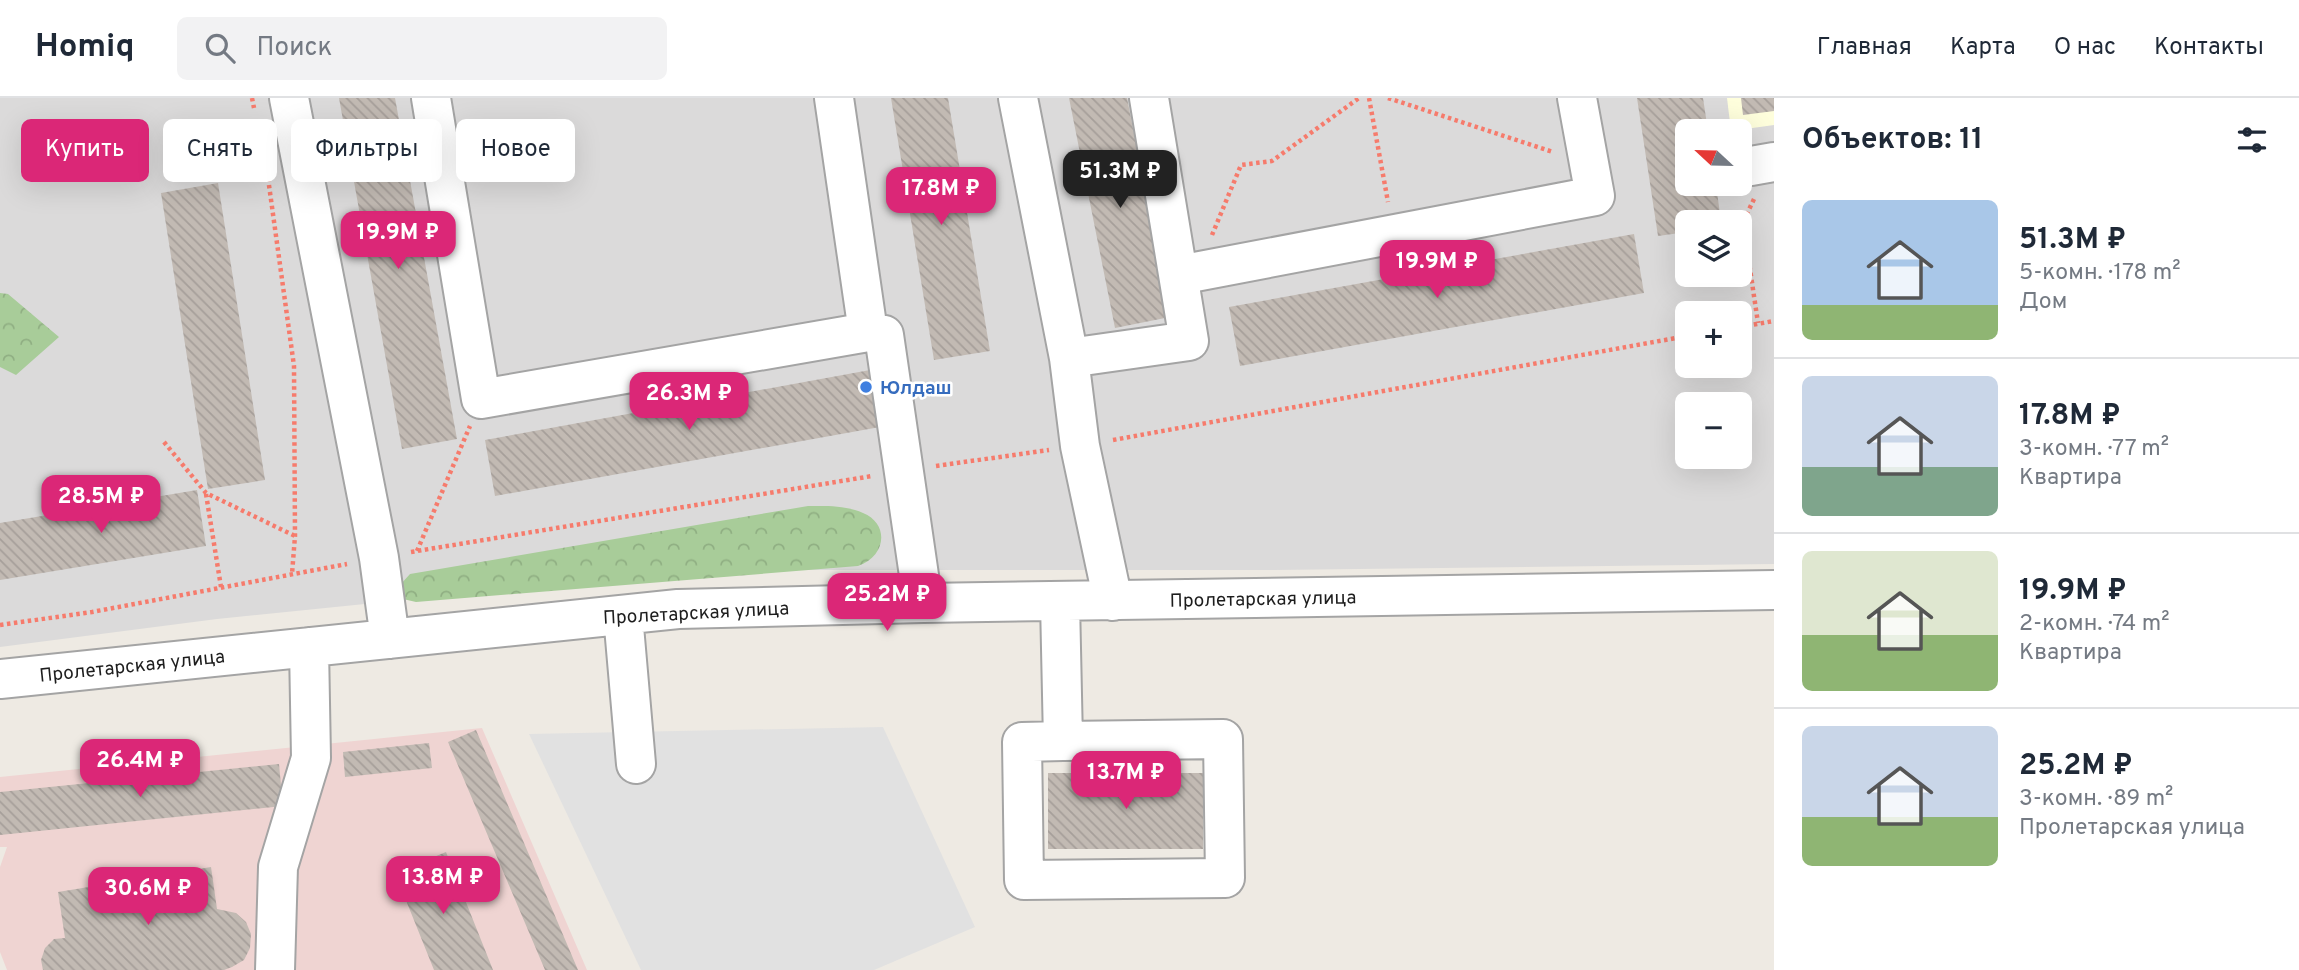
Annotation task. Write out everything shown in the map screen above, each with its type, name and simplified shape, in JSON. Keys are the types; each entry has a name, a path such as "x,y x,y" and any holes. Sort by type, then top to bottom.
{"street":[{"path":"430,98 481,400 868,332 884,335 923,603"},
{"path":"834,98 868,332"},
{"path":"1018,98 1069,358 1080,446 1113,601"},
{"path":"1069,358 1189,341 1188,273 1149,98"},
{"path":"1188,273 1595,197 1577,98"},
{"path":"272,105 379,558 390,639"},
{"name":"Пролетарская улица","path":"0,679 678,609 1774,590"},
{"path":"1060,602 1063,741"},
{"path":"623,615 636,764"},
{"path":"275,970 278,867 311,758 309,647"},
{"path":"1223,739 1225,878 1024,880 1022,742 1063,741 1223,739"}],"path":[{"path":"252,98 272,105"},
{"path":"1188,273 1241,165 1272,161 1359,98"},
{"path":"1369,98 1394,234"},
{"path":"1388,98 1589,164"},
{"path":"1758,323 1743,222 1754,199 1762,164"},
{"path":"269,182 294,366 295,536 292,574"},
{"path":"1752,324 1774,321"},
{"path":"0,625 92,612 417,551 904,471 1080,446 1675,338"},
{"path":"417,551 481,400"},
{"path":"164,442 206,493 295,536"},
{"path":"206,493 221,587"}],"shaded area":[{"path":"0,98 1774,98 1774,564 1275,570 698,570 217,619 0,647"},
{"path":"1727,98 1774,98 1774,125 1752,128 1752,119 1730,119"},
{"path":"883,727 975,927 874,970 641,970 529,734"},
{"path":"482,728 587,970 7,970 0,952 0,867 7,847 0,847 0,777"}],"green space":[{"path":"0,293 8,294 59,337 16,375 0,367"},
{"path":"808,506 836,506 872,518 881,532 879,548 867,562 858,566 416,602 403,599 400,585 410,574"}],"building":[{"path":"339,98 395,98 399,119 343,119"},
{"path":"891,98 948,98 990,351 934,360"},
{"path":"1069,98 1127,98 1170,317 1115,328"},
{"path":"1637,98 1703,98 1706,119 1675,119 1675,196 1718,196 1719,210 1675,210 1675,234 1658,236"},
{"path":"1741,98 1774,98 1774,111 1743,115"},
{"path":"354,182 410,182 457,439 402,449"},
{"path":"218,183 265,480 208,489 161,193"},
{"path":"1634,234 1644,293 1240,366 1229,307"},
{"path":"881,368 891,425 495,496 485,440"},
{"path":"197,490 206,546 0,580 0,523"},
{"path":"476,730 578,970 545,970 448,742"},
{"path":"429,743 432,768 345,777 343,752"},
{"path":"279,764 283,806 0,835 0,792"},
{"path":"1048,773 1203,773 1203,849 1048,849"},
{"path":"446,852 493,970 434,970 395,873"},
{"path":"211,867 217,909 236,913 246,922 251,934 250,948 244,960 224,970 43,970 41,960 45,948 54,939 65,938 58,892"}],"place":[{"name":"Юлдаш","path":"866,387"}]}
